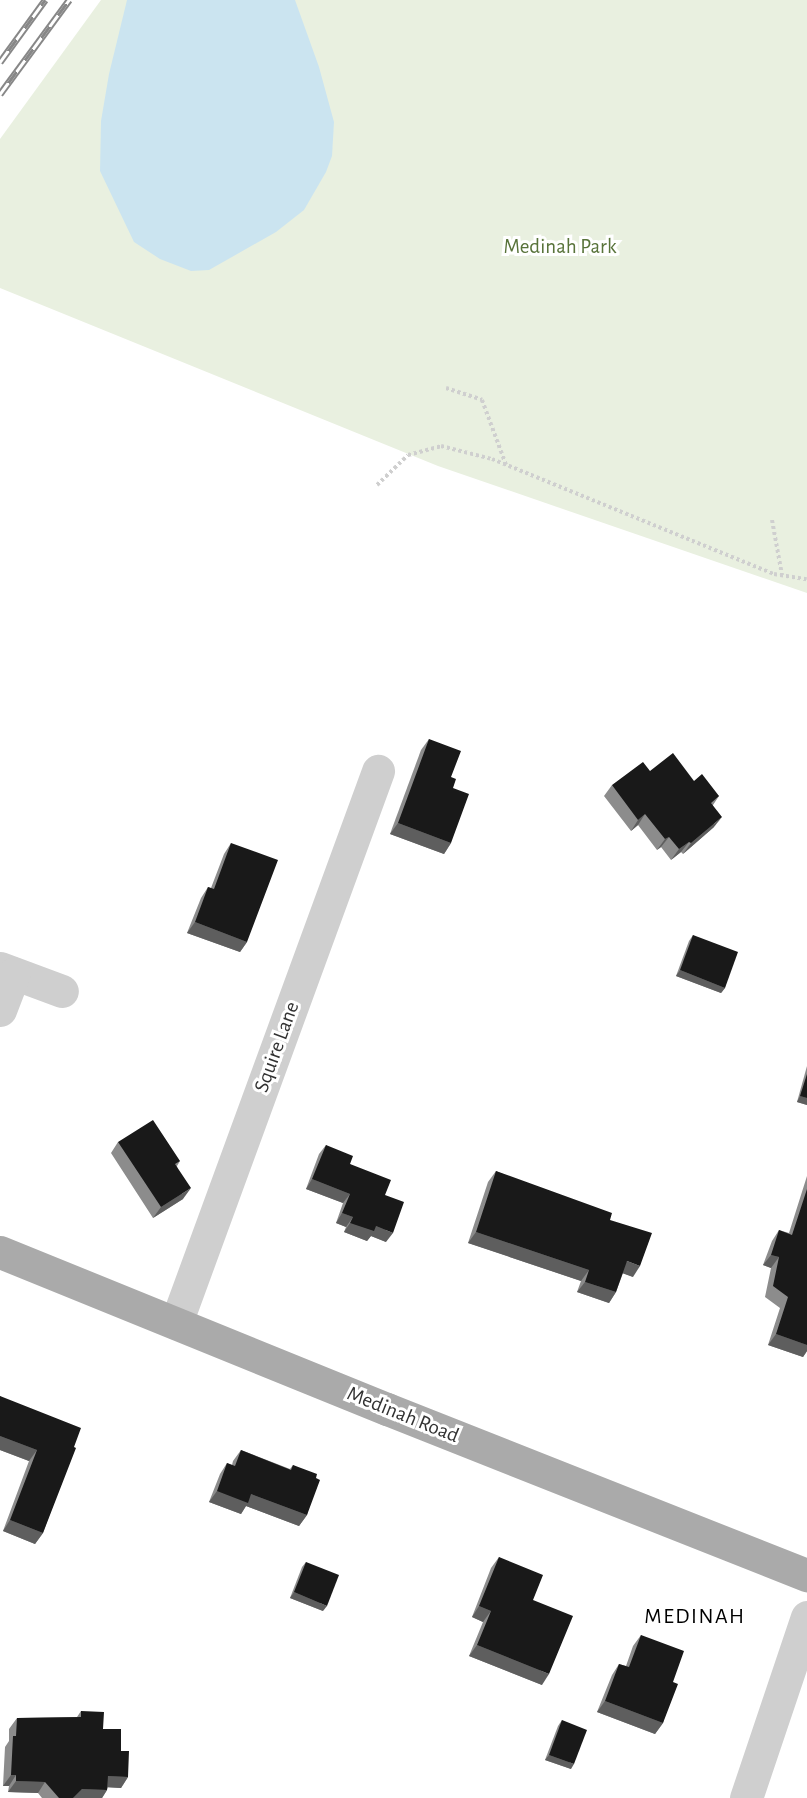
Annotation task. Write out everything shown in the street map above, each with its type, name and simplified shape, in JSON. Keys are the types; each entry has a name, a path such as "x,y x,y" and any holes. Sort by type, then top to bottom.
{"main road":[{"name":"Medinah Road","path":"0,1252 807,1575"}],"street":[{"name":"Squire Lane","path":"176,1323 378,771"},
{"path":"0,1010 7,971 62,991"},
{"path":"746,1798 807,1617"}],"path":[{"path":"446,388 482,400 506,465"},
{"path":"377,485 408,455 441,446 506,465 782,575 807,579"},
{"path":"772,520 782,575"}],"green space":[{"name":"Medinah Park","path":"101,0 807,0 807,593 438,466 0,288 0,139"}],"water":[{"path":"127,0 295,0 319,67 334,122 332,156 326,172 304,210 276,232 209,270 191,271 160,259 134,242 100,171 101,121 109,74"}],"building":[{"path":"429,739 461,751 451,777 456,779 453,788 469,794 451,843 398,823"},
{"path":"673,753 694,781 702,774 719,796 711,803 722,817 691,843 679,849 669,837 665,839 645,814 638,820 612,785 643,762 650,771"},
{"path":"231,843 278,860 247,942 195,922 208,887 214,889"},
{"path":"693,935 738,952 725,988 680,970"},
{"path":"807,1074 807,1098 800,1096"},
{"path":"153,1120 180,1161 175,1164 191,1188 161,1207 118,1142"},
{"path":"326,1145 353,1156 350,1164 391,1180 385,1195 404,1202 393,1233 376,1226 374,1231 350,1223 353,1217 342,1213 350,1194 312,1179"},
{"path":"496,1171 612,1213 610,1220 652,1233 640,1266 627,1261 616,1292 585,1282 589,1270 476,1232"},
{"path":"807,1189 807,1345 776,1334 788,1297 773,1286 779,1257 771,1255 779,1230 792,1235"},
{"path":"0,1396 81,1428 74,1447 76,1448 43,1533 10,1520 37,1450 0,1436"},
{"path":"241,1450 291,1470 293,1465 317,1474 316,1478 320,1480 307,1515 251,1494 248,1503 217,1491 227,1463 235,1466"},
{"path":"499,1557 543,1575 533,1600 573,1616 549,1674 477,1645 491,1611 479,1606"},
{"path":"306,1562 339,1575 327,1606 294,1592"},
{"path":"641,1635 684,1651 673,1682 678,1684 663,1723 605,1701 619,1664 629,1667"},
{"path":"81,1711 104,1712 103,1729 121,1729 121,1751 129,1751 128,1777 108,1776 107,1790 82,1789 73,1798 59,1798 45,1782 16,1781 16,1775 11,1775 13,1736 16,1736 17,1718 81,1717"},
{"path":"562,1720 587,1730 574,1764 549,1755"}],"railway":[{"path":"0,62 45,0"},
{"path":"0,94 69,0"}],"district":[{"name":"MEDINAH","path":"695,1617"}]}
